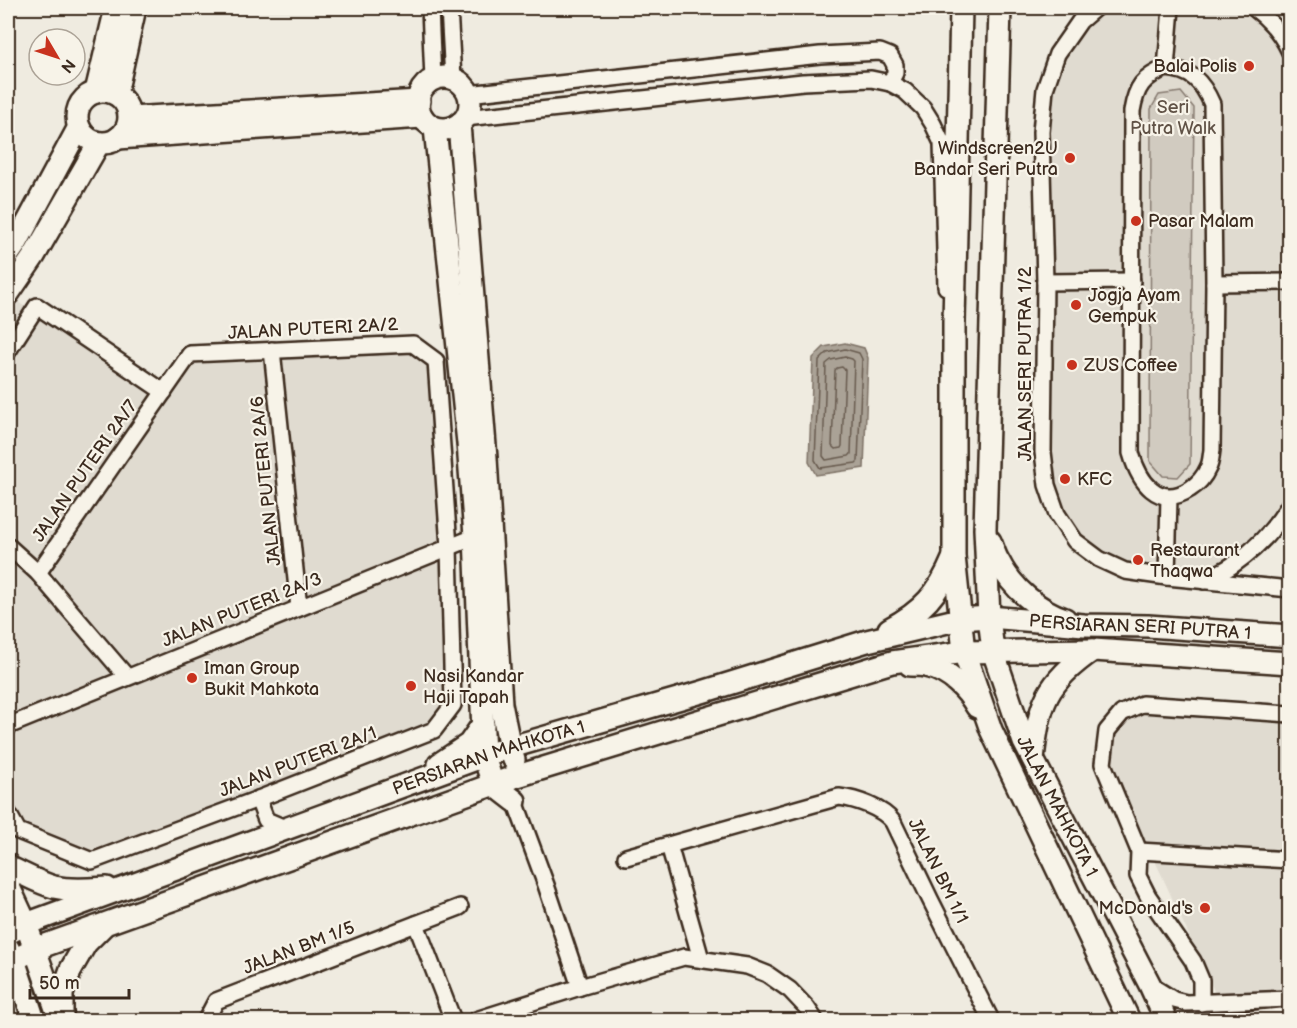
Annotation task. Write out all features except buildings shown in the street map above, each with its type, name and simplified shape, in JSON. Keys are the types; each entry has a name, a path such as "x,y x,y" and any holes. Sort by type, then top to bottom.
{"street":[{"path":"106,93 116,8"},
{"path":"106,93 135,8"},
{"path":"430,8 443,80"},
{"path":"443,80 449,8"},
{"name":"JALAN MAHKOTA 1","path":"961,8 954,322 954,556 964,652 991,730 1129,1020"},
{"name":"JALAN MAHKOTA 1","path":"1000,8 985,529 993,651 1024,742 1166,1020"},
{"name":"JALAN SERI PUTRA 1/2","path":"1095,8 1080,21 1057,54 1045,89 1041,132 1045,282 1043,452 1047,485 1057,514 1075,541 1099,559 1125,571 1290,590"},
{"path":"1166,68 1171,8"},
{"path":"1254,8 1267,18 1287,44 1290,52"},
{"path":"468,94 820,55 880,52 890,56 896,65 890,83"},
{"path":"1166,68 1176,69 1189,73 1205,88 1212,104 1214,283 1212,450 1209,468 1199,483 1184,493 1169,497 1155,492 1143,482 1135,469 1131,453 1132,282 1132,111 1135,96 1143,82 1153,73 1166,68"},
{"path":"462,121 803,82 871,79 890,83 905,91 923,108 942,143 945,283 954,322"},
{"path":"130,118 425,115 443,129 452,128 462,121 469,111 468,94 464,87 443,80 426,85 421,92 425,115 468,443 483,534 502,710 519,776 515,801 580,987"},
{"path":"8,294 109,140 124,133 128,126 130,118 122,98 106,93 88,96 81,102 77,119 84,135 91,140 109,140 425,115"},
{"path":"462,121 485,446 484,757 494,784 515,801"},
{"path":"8,255 79,127"},
{"path":"1045,282 1132,282"},
{"path":"1214,283 1290,282"},
{"path":"8,351 37,306 164,392"},
{"name":"JALAN PUTERI 2A/2","path":"164,392 190,354 413,344 436,361 449,548"},
{"name":"JALAN PUTERI 2A/6","path":"272,350 300,608"},
{"name":"JALAN PUTERI 2A/7","path":"38,573 164,392"},
{"path":"1167,577 1169,497"},
{"path":"1204,581 1234,564 1262,541 1290,504"},
{"path":"985,529 999,562 1011,581 1030,600 1053,615 1084,625"},
{"name":"JALAN PUTERI 2A/3","path":"8,726 483,534"},
{"path":"8,546 38,573 127,677"},
{"name":"JALAN PUTERI 2A/1","path":"8,813 18,831 92,861 434,730 453,705 449,548"},
{"path":"867,640 893,628 930,599 944,579 954,556"},
{"name":"PERSIARAN SERI PUTRA 1","path":"960,619 989,617 1084,625 1284,632"},
{"name":"PERSIARAN MAHKOTA 1","path":"17,928 510,748 702,692 867,640 960,619"},
{"path":"1033,759 1035,733 1040,712 1050,690 1063,674 1093,650"},
{"name":"PERSIARAN SERI PUTRA 1","path":"964,652 1093,650 1285,658"},
{"name":"PERSIARAN MAHKOTA 1","path":"34,1020 11,953 35,949 519,776 892,662 964,652"},
{"path":"892,662 930,667 945,674 961,686 973,700 991,730"},
{"path":"1201,1003 1201,980 1193,961 1148,896 1138,876 1139,851 1103,764 1107,731 1122,713 1142,704 1290,714"},
{"path":"502,710 522,727 535,730 566,731"},
{"path":"411,783 469,744 483,724"},
{"name":"JALAN BM 1/1","path":"626,857 839,797 849,798 881,811 893,822 991,1020"},
{"path":"258,799 266,820 287,829"},
{"path":"240,846 266,820"},
{"path":"669,844 701,959"},
{"path":"1139,851 1290,860"},
{"path":"8,865 10,868 54,887 84,890 128,887"},
{"path":"8,885 17,928 35,949 61,1020"},
{"name":"JALAN BM 1/5","path":"206,1020 216,1001 460,907"},
{"path":"61,1020 62,994 71,969 86,943 106,923"},
{"path":"416,924 453,1020"},
{"path":"476,1020 684,957 747,966 767,974 790,990 815,1020"},
{"path":"1150,985 1174,1000 1186,1003 1290,999"},
{"path":"1240,1020 1290,1015"}],"shaded area":[{"path":"1102,8 1243,8 1263,22 1281,47 1289,70 1289,492 1280,509 1257,537 1229,561 1202,574 1127,567 1104,555 1082,538 1062,512 1051,482 1047,132 1050,89 1062,56 1084,23"},
{"path":"8,295 163,402 193,360 411,351 429,365 443,543 448,704 430,726 92,856 22,827 8,803"},
{"path":"1143,712 1289,721 1289,1020 1227,1020 1110,765 1113,736 1124,721"}],"green space":[{"name":"Seri Putra Walk","path":"1181,92 1194,108 1190,464 1178,477 1163,476 1150,461 1151,109 1159,95"}],"water":[{"path":"845,343 864,348 868,358 864,468 816,475 809,462 813,358 824,347"}],"place":[{"name":"Balai Polis","path":"1249,66"},
{"name":"Windscreen2U Bandar Seri Putra","path":"1070,158"},
{"name":"Pasar Malam","path":"1136,221"},
{"name":"Jogja Ayam Gempuk","path":"1076,305"},
{"name":"ZUS Coffee","path":"1072,365"},
{"name":"KFC","path":"1065,479"},
{"name":"Restaurant Thaqwa","path":"1138,560"},
{"name":"Iman Group Bukit Mahkota","path":"192,678"},
{"name":"Nasi Kandar Haji Tapah","path":"411,686"},
{"name":"McDonald's","path":"1205,908"}]}
